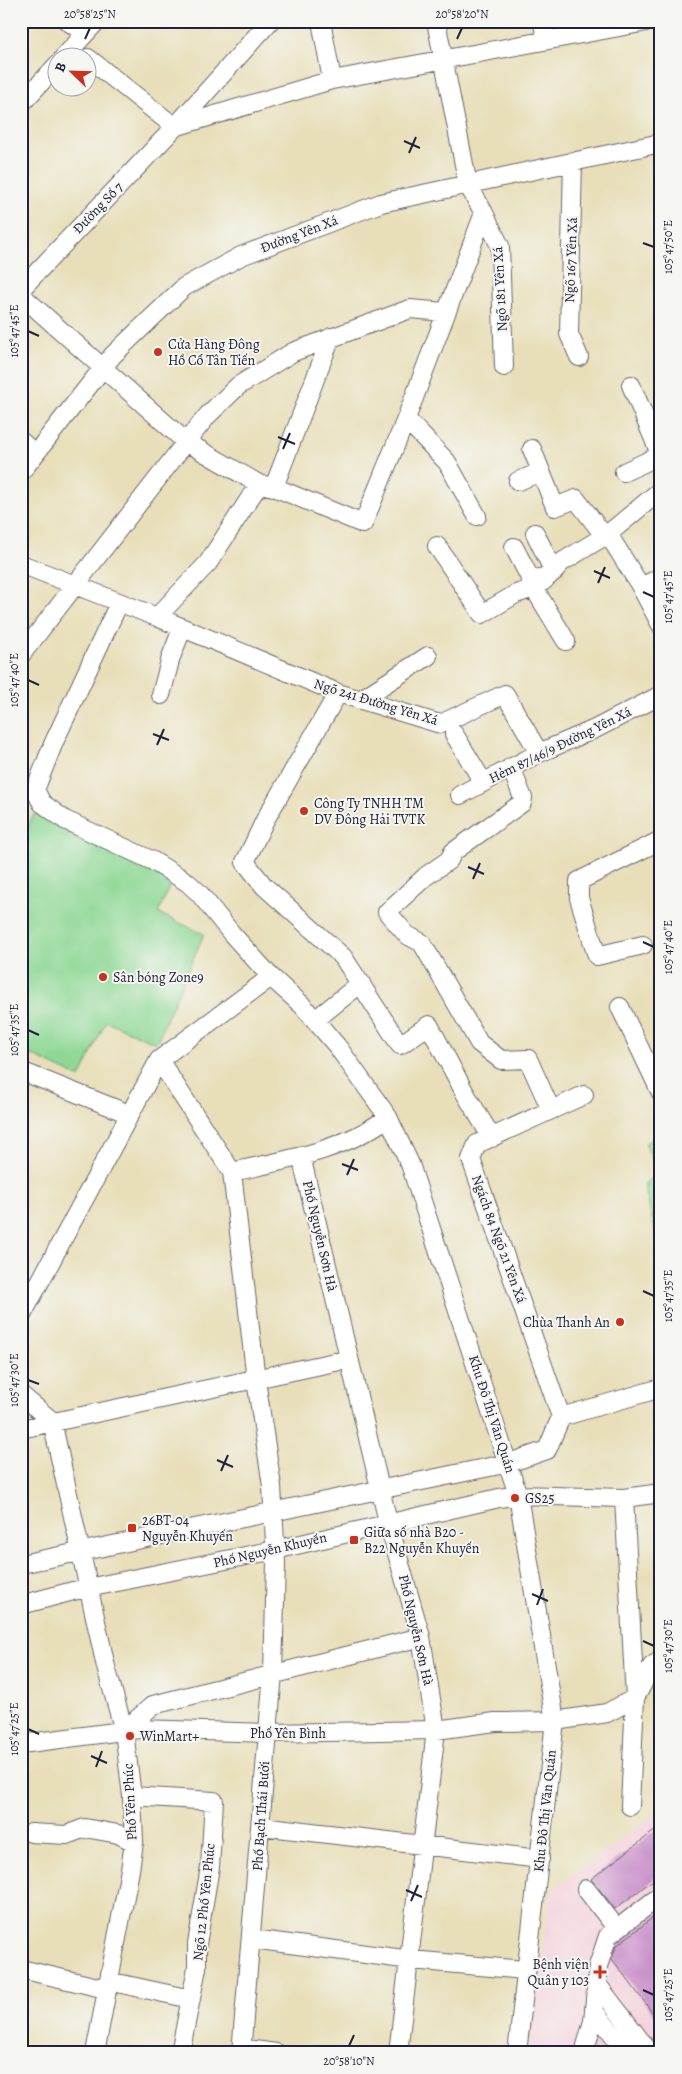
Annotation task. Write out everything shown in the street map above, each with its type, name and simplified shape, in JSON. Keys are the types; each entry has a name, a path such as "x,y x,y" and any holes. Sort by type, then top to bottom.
{"street":[{"path":"67,21 91,27 80,48"},
{"name":"Đường Số 7","path":"21,289 176,127 270,21"},
{"path":"321,21 332,80"},
{"name":"Ngõ 181 Yên Xá","path":"436,21 468,185 500,246 504,367"},
{"path":"542,21 547,40"},
{"path":"98,70 176,127 332,80 652,21"},
{"path":"21,104 48,75"},
{"name":"Đường Yên Xá","path":"21,472 28,447 113,355 184,287 241,256 381,203 661,143"},
{"name":"Ngõ 167 Yên Xá","path":"573,161 569,334 579,357"},
{"path":"21,295 186,442 267,485 363,524 406,419 484,213"},
{"path":"21,655 186,442 208,415 238,386 293,352 410,308 445,312"},
{"path":"156,617 208,563 267,485 331,337"},
{"path":"624,472 661,456 631,385"},
{"path":"406,419 447,462 478,516"},
{"path":"532,449 555,507 576,498 603,534 608,534 641,587 661,625"},
{"path":"518,481 541,472"},
{"path":"437,546 482,614 516,594 534,588 552,574 562,562 608,534 661,490"},
{"path":"535,533 552,574"},
{"path":"514,547 531,580 552,574"},
{"name":"Ngõ 241 Đường Yên Xá","path":"21,564 156,617 338,693 441,731 504,694 539,753"},
{"path":"641,587 661,577"},
{"path":"534,588 566,641"},
{"name":"Khu Đô Thị Văn Quán","path":"119,602 58,733 35,790 42,803 65,820 153,861 187,882 199,893 271,977 315,1020 337,1046 388,1117 410,1164 518,1495 555,1721 540,1858 524,1970 516,2053"},
{"path":"161,695 171,656 182,629"},
{"path":"360,700 428,656"},
{"path":"338,693 265,820 245,862 264,886 344,957 400,1045 429,1025 465,1093 492,1138"},
{"name":"Hẻm 87/46/9 Đường Yên Xá","path":"460,795 539,753 595,730 661,695"},
{"path":"441,731 483,782"},
{"path":"511,767 523,798 522,803 453,852 449,860 426,876 387,912 407,935 422,943 479,1043 501,1060 528,1059 550,1110"},
{"path":"643,945 597,956 579,898 579,881 661,840"},
{"path":"21,1318 159,1060 271,977"},
{"path":"315,1020 361,983"},
{"path":"620,1007 661,1093"},
{"path":"159,1060 232,1172 302,1156 355,1138 372,1129 388,1117"},
{"path":"21,1071 129,1114"},
{"name":"Ngách 84 Ngõ 21 Yên Xá","path":"561,1417 471,1159 477,1144 584,1094"},
{"name":"Phố Nguyễn Sơn Hà","path":"302,1156 388,1522 420,1637 436,1730 411,1960 398,2053"},
{"name":"Phố Bạch Thái Bưởi","path":"232,1172 256,1380 272,1486 275,1550 273,1673 252,1939 241,2050"},
{"path":"21,1429 52,1421 256,1380 349,1358"},
{"path":"21,1564 380,1488 509,1463 546,1450 561,1417 661,1388"},
{"path":"21,1394 52,1421"},
{"name":"Phố Yên Phúc","path":"52,1421 106,1666 124,1731 132,1796 134,1842 95,2053"},
{"name":"Phố Nguyễn Khuyến","path":"21,1604 89,1588 275,1550 388,1522 518,1495 624,1498 661,1493"},
{"path":"624,1498 635,1698 630,1806"},
{"path":"124,1731 153,1705 420,1637"},
{"path":"635,1698 652,1666 661,1660"},
{"name":"Phố Yên Bình","path":"21,1744 138,1728 267,1734 436,1730 495,1722 555,1721 607,1713 635,1698"},
{"name":"Ngõ 12 Phố Yên Phúc","path":"132,1796 214,1801 210,1867 197,1944 197,1968 180,2053"},
{"path":"261,1826 540,1858"},
{"path":"31,1833 66,1835 85,1828 118,1834 134,1842"},
{"path":"586,1889 617,1929"},
{"path":"584,2053 594,2011 598,1966 608,1936 661,1895"},
{"path":"252,1939 411,1960 524,1970"},
{"path":"21,1969 190,1999"},
{"path":"597,1984 650,2053"},
{"path":"594,2011 628,2053"},
{"path":"241,2050 276,2053"}],"shaded area":[{"name":"Bệnh viện Quân y 103","path":"661,1810 661,2053 528,2053 551,1891"}],"green space":[{"name":"Sân bóng Zone9","path":"34,814 174,876 158,913 204,934 156,1043 106,1021 80,1078 21,1050 21,841"},
{"path":"661,1135 661,1258 644,1184 658,1172 645,1143"}],"building":[{"path":"661,1826 661,1874 615,1909 591,1879"},
{"path":"661,1911 661,2024 612,1959 616,1946"}],"place":[{"name":"Cửa Hàng Đông Hồ Cổ Tân Tiến","path":"158,352"},
{"name":"Công Ty TNHH TM DV Đông Hải TVTK","path":"304,811"},
{"name":"Sân bóng Zone9","path":"103,977"},
{"name":"Chùa Thanh An","path":"620,1322"},
{"name":"GS25","path":"515,1498"},
{"name":"26BT-04 Nguyễn Khuyến","path":"132,1528"},
{"name":"Giữa số nhà B20 - B22 Nguyễn Khuyến","path":"354,1540"},
{"name":"WinMart+","path":"130,1736"},
{"name":"Bệnh viện Quân y 103","path":"600,1972"}]}
